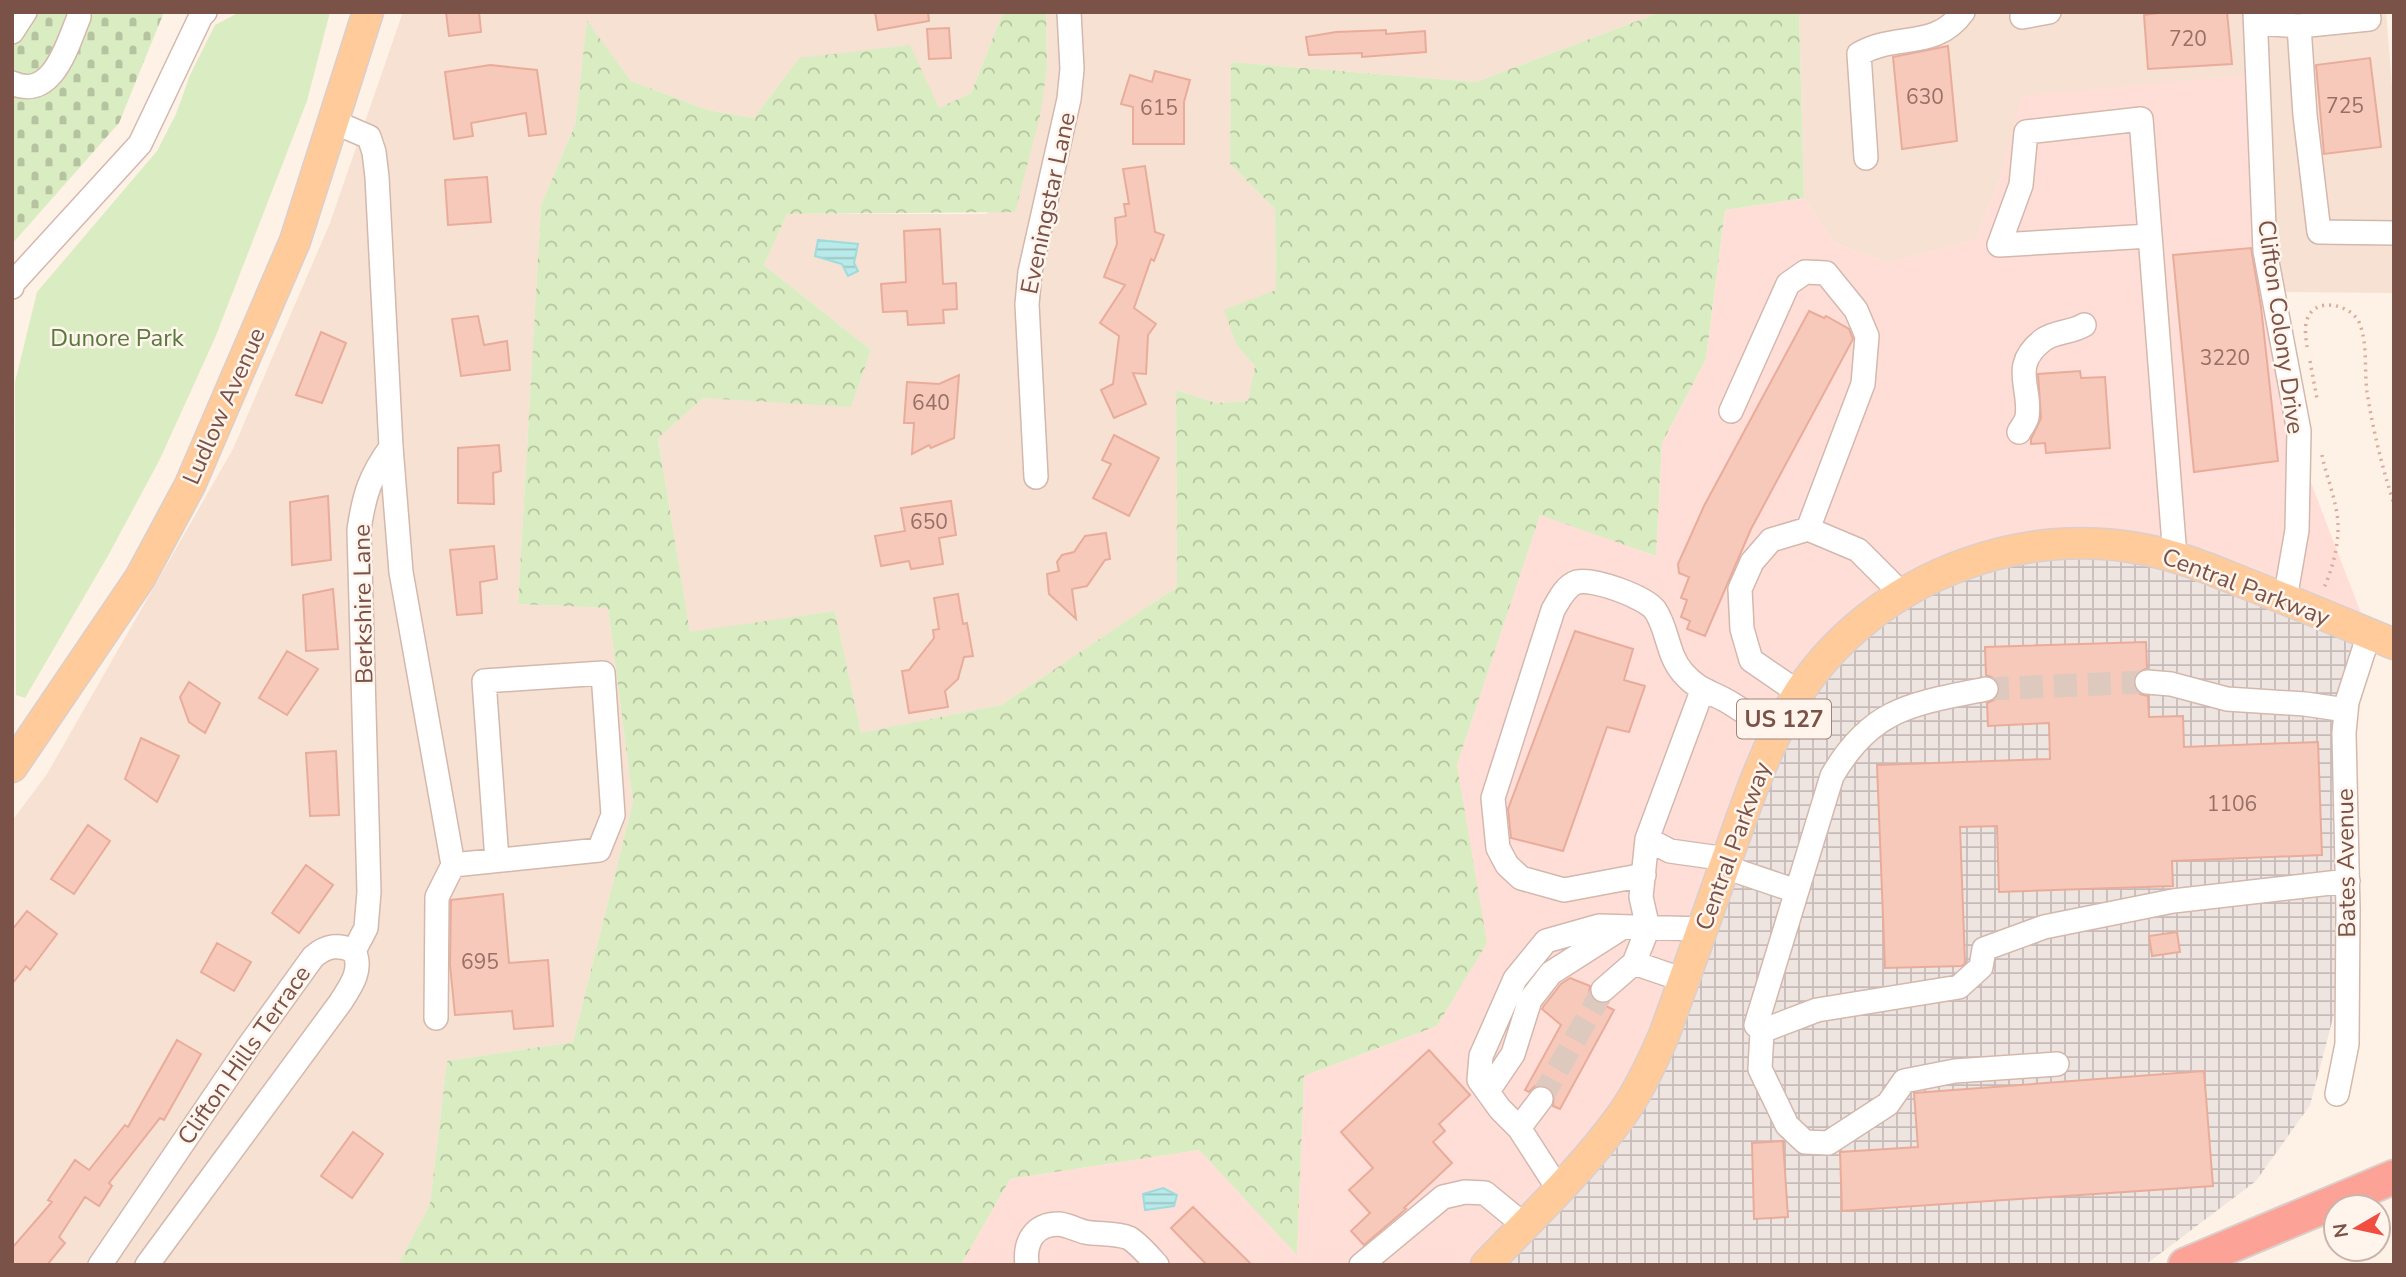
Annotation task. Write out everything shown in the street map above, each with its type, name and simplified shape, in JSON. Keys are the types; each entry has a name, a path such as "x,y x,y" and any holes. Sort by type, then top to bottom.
{"highway":[{"path":"2185,1265 2394,1177"}],"main road":[{"name":"Ludlow Avenue","path":"12,767 140,579 190,485 295,241 368,12"},
{"name":"Central Parkway","path":"1486,1265 1593,1153 1623,1114 1653,1059 1776,733 1815,671 1841,642 1878,610 1945,571 1981,558 2019,548 2057,544 2106,544 2145,549 2175,557 2381,639"}],"street":[{"path":"12,32 25,12"},
{"path":"12,83 31,88 43,83 53,73 79,12"},
{"path":"13,284 140,144 205,12"},
{"name":"Eveningstar Lane","path":"1036,477 1027,304 1030,272 1069,99 1072,68 1069,12"},
{"path":"2022,17 2049,12"},
{"path":"2256,18 2300,26 2369,19 2368,12"},
{"path":"1866,159 1858,54 1872,46 1940,34 1953,25 1963,13"},
{"name":"Clifton Colony Drive","path":"2256,18 2265,251 2299,431 2297,530 2285,599"},
{"path":"2300,26 2305,115 2319,232 2394,233"},
{"path":"2150,236 1999,245 2021,185 2026,132 2141,119 2175,557"},
{"path":"332,121 369,137 377,177 391,447 401,572 453,864 437,897 436,1017"},
{"path":"1731,411 1788,284 1804,272 1826,273 1856,310 1867,336 1863,384 1808,528"},
{"path":"2019,432 2027,418 2024,365 2046,338 2073,332 2084,325"},
{"name":"Berkshire Lane","path":"354,951 366,928 369,892 359,530 363,503 375,469 391,447"},
{"path":"1799,693 1751,660 1742,629 1740,589 1752,562 1771,540 1808,528 1858,550 1902,594"},
{"path":"1644,875 1564,890 1521,878 1507,864 1497,848 1493,798 1553,610 1567,589 1577,582 1595,582 1648,602 1657,612 1668,647 1681,672 1702,691 1726,701 1776,733"},
{"name":"Bates Avenue","path":"2337,1094 2347,1044 2346,710 2381,639"},
{"path":"453,864 497,860 599,850 613,815 603,673 484,681 497,860"},
{"path":"2147,682 2171,684 2227,699 2305,704 2346,710"},
{"path":"1986,689 1926,701 1872,725 1858,738 1832,776 1756,1025 1762,1031 1760,1069 1787,1125 1805,1142 1828,1143 1888,1104 1904,1081 1955,1070 2057,1064"},
{"path":"1603,990 1634,963 1648,928 1642,897 1647,839 1702,691"},
{"path":"1647,839 1670,851 1726,863 1796,891"},
{"path":"1762,1031 1817,1010 1959,987 1981,967 1984,949 2044,927 2173,901 2348,881"},
{"path":"1559,1189 1519,1128 1479,1080 1481,1056 1515,979 1546,942 1599,926 1702,929"},
{"name":"Clifton Hills Terrace","path":"100,1265 248,1046 313,957 323,948 333,946 354,951 359,961 354,981 340,1003 147,1265"},
{"path":"1634,963 1684,980"},
{"path":"1519,1128 1541,1099"},
{"path":"1361,1265 1443,1197 1465,1192 1485,1193 1524,1225"},
{"path":"1027,1265 1025,1250 1031,1236 1045,1226 1061,1224 1084,1232 1116,1234 1131,1239 1157,1265"}],"path":[{"path":"2318,405 2308,353 2307,319 2312,311 2323,306 2336,306 2350,311 2358,320 2363,336 2367,390 2373,423 2394,504"},
{"path":"2321,443 2338,516 2338,536 2330,575"}],"shaded area":[{"path":"403,12 1007,12 1002,15 971,93 939,109 799,58 754,118 708,110 631,81 587,22 575,125 541,205 518,604 608,608 633,802 573,1042 447,1061 430,1204 398,1265 12,1265 12,821 47,774 233,449 330,223"},
{"path":"1046,12 1661,12 1476,82 1231,62 1230,164 1275,209 1276,291 1237,346 1255,366 1248,401 1216,403 1176,390 1177,587 1001,705 861,734 835,611 690,633 658,437 703,398 851,406 871,350 764,265 787,214 987,214 1047,67"},
{"path":"1799,12 2386,12 2394,111 2394,293 2280,292 2271,244 2271,128 2249,129 1999,180 1976,239 1889,263 1834,243 1804,198"},
{"path":"2247,75 2285,415 2369,634 1648,1071 1486,1265 961,1265 1010,1179 1199,1150 1297,1254 1304,1076 1437,1026 1486,943 1457,765 1540,514 1656,556 1662,443 1706,359 1725,210 1804,198 1834,243 1889,263 1976,239 1999,180 2021,96"},
{"path":"2106,544 2369,634 2347,702 2348,961 2310,1105 2256,1181 2145,1265 1486,1265 1623,1114 1779,728 1910,589"}],"green space":[{"path":"12,12 164,12 119,123 12,244"},
{"name":"Dunore Park","path":"240,12 330,12 307,101 215,338 160,459 109,554 25,698 16,695 15,382 37,292 157,151 215,25"},
{"path":"1007,12 1046,12 1047,67 1040,116 1015,212 787,214 764,265 871,350 851,407 703,398 658,438 690,632 835,611 861,733 1001,705 1177,587 1176,390 1216,403 1248,401 1255,366 1237,346 1224,310 1276,290 1275,209 1230,164 1231,62 1476,82 1661,12 1799,12 1804,198 1725,210 1706,359 1662,443 1656,556 1540,515 1457,765 1487,943 1437,1026 1304,1076 1297,1255 1199,1150 1010,1179 961,1265 398,1265 430,1204 447,1061 573,1042 633,802 608,608 518,604 541,205 575,125 587,21 631,81 708,110 754,118 799,58 910,45 939,108 971,93 1002,15"}],"water":[{"path":"818,240 858,244 854,263 858,271 848,276 842,264 815,256"},
{"path":"1163,1188 1177,1195 1174,1206 1145,1210 1143,1194"}],"building":[{"path":"446,12 479,12 481,32 449,36"},
{"path":"875,12 928,12 929,21 878,30"},
{"path":"2165,12 2227,12 2232,64 2148,69 2144,15"},
{"path":"949,28 951,58 929,59 927,29"},
{"path":"1386,30 1386,34 1425,31 1426,52 1362,57 1362,53 1309,55 1306,37 1336,32"},
{"path":"1948,46 1957,141 1902,149 1893,57"},
{"path":"2370,58 2381,147 2324,154 2316,65"},
{"path":"490,65 537,70 546,134 529,136 526,113 471,123 473,136 454,139 445,72"},
{"path":"1155,71 1190,80 1184,102 1184,144 1133,144 1133,107 1121,104 1130,75 1152,82"},
{"path":"1145,166 1155,232 1164,235 1154,261 1151,259 1134,308 1156,324 1148,335 1146,374 1133,373 1146,404 1114,418 1101,390 1113,384 1119,336 1100,323 1125,285 1104,277 1117,244 1115,218 1126,216 1124,204 1129,204 1123,169"},
{"path":"487,177 491,222 448,225 445,180"},
{"path":"940,229 943,284 956,283 957,309 943,310 944,323 908,325 907,311 883,312 881,284 906,282 904,231"},
{"path":"2251,248 2261,307 2278,461 2194,472 2173,255"},
{"path":"1809,311 1824,318 1826,316 1849,329 1853,339 1751,529 1705,636 1687,629 1690,621 1681,617 1687,600 1681,598 1689,577 1679,573 1678,564 1704,506"},
{"path":"478,316 484,345 507,341 510,370 461,376 452,319"},
{"path":"321,332 346,343 322,403 296,395"},
{"path":"2080,371 2081,378 2105,377 2110,448 2046,453 2045,443 2031,444 2041,418 2038,374"},
{"path":"959,375 954,438 931,448 929,445 912,454 914,423 904,423 907,382 939,384"},
{"path":"1114,435 1159,458 1129,516 1093,498 1111,464 1102,460"},
{"path":"499,445 501,471 493,473 494,504 458,503 458,448"},
{"path":"328,496 331,560 292,565 290,502"},
{"path":"951,501 956,535 939,538 943,564 911,569 909,561 881,566 875,536 905,531 901,508"},
{"path":"1106,533 1110,559 1105,560 1087,586 1072,589 1076,619 1049,594 1047,574 1059,571 1057,562 1062,555 1074,552 1085,536"},
{"path":"494,546 497,579 480,582 482,613 457,615 450,550"},
{"path":"333,589 338,649 306,651 303,595"},
{"path":"958,594 963,624 967,623 973,656 964,657 958,679 945,691 948,707 909,713 902,671 909,670 934,638 933,630 939,629 934,598"},
{"path":"1575,631 1633,649 1624,680 1645,686 1629,732 1607,727 1563,851 1511,838 1508,809"},
{"path":"2146,642 2147,668 2135,675 2134,687 2140,694 2148,696 2149,717 2183,716 2184,747 2318,742 2322,855 2172,861 2173,886 1999,892 1997,826 1960,827 1965,963 1962,966 1885,968 1877,765 2050,759 2049,723 1988,726 1987,703 1996,699 2000,687 1996,679 1986,675 1985,647"},
{"path":"287,651 318,669 287,715 259,698"},
{"path":"189,682 220,703 205,733 189,722 180,697"},
{"path":"141,738 179,756 157,802 125,779"},
{"path":"336,751 339,815 310,816 306,753"},
{"path":"88,825 110,841 74,894 51,879"},
{"path":"306,865 333,885 299,933 272,913"},
{"path":"503,894 509,963 548,960 553,1026 514,1029 512,1011 455,1015 450,965 451,900"},
{"path":"27,911 57,934 30,970 26,966 12,984 12,930"},
{"path":"2177,932 2180,952 2152,956 2149,936"},
{"path":"217,943 251,962 234,991 201,972"},
{"path":"1570,978 1590,986 1589,993 1593,1000 1608,1003 1606,1006 1614,1010 1560,1109 1553,1106 1554,1094 1549,1088 1542,1085 1535,1086 1529,1092 1525,1090 1561,1025 1542,1009 1561,984"},
{"path":"177,1040 201,1054 164,1120 160,1118 109,1183 112,1186 99,1206 85,1197 59,1237 65,1243 47,1265 12,1265 12,1248 52,1202 48,1200 75,1160 89,1170 125,1125 128,1127"},
{"path":"1429,1050 1470,1095 1439,1124 1445,1131 1433,1142 1452,1163 1404,1208 1406,1209 1364,1245 1351,1231 1370,1213 1349,1190 1373,1168 1341,1132"},
{"path":"2204,1071 2213,1186 1842,1211 1840,1152 1918,1147 1914,1093"},
{"path":"353,1132 383,1154 352,1198 321,1176"},
{"path":"1783,1141 1788,1217 1754,1219 1752,1143"},
{"path":"1193,1207 1252,1265 1207,1265 1171,1228"}],"tunnel":[{"path":"1986,689 2147,682"},
{"path":"1541,1099 1603,990"}]}
